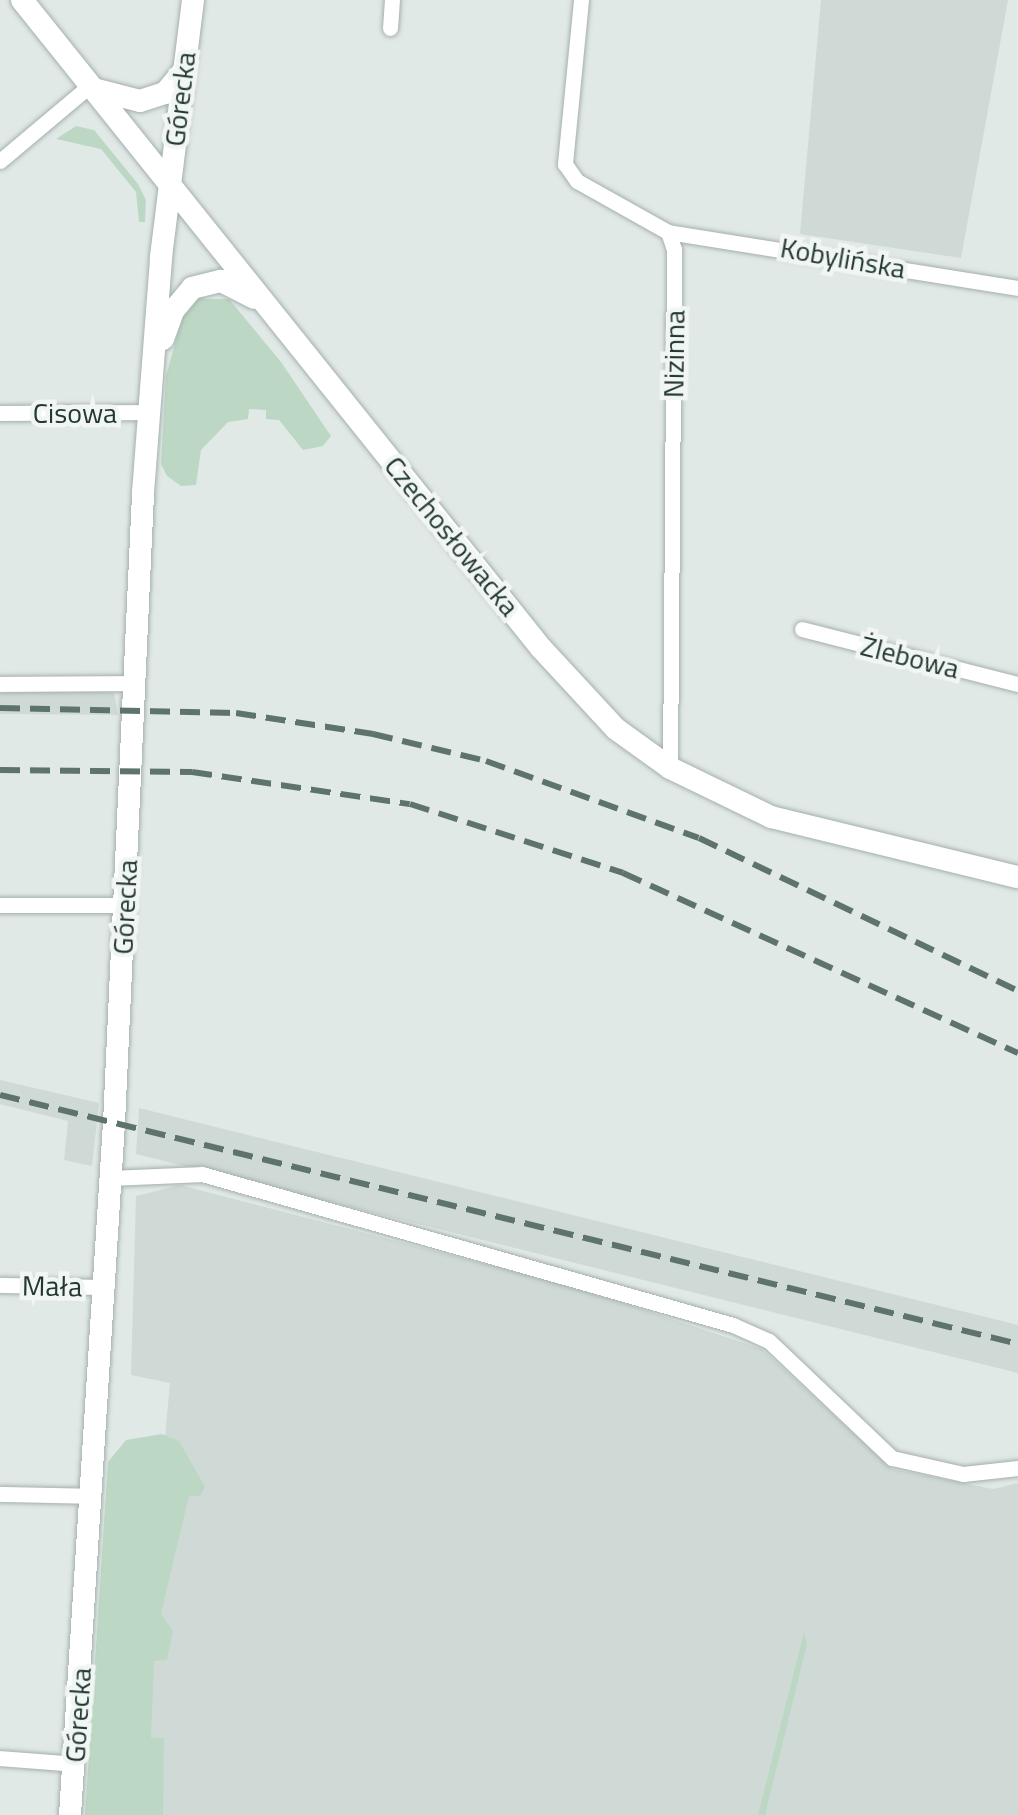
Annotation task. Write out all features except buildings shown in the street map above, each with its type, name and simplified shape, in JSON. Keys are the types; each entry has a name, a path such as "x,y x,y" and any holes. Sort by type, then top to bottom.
{"street":[{"name":"Czechosłowacka","path":"22,0 582,697 670,768 797,826 1018,877"},
{"name":"Górecka","path":"70,1815 111,1178 152,370 193,0"},
{"path":"390,28 392,0"},
{"path":"581,0 565,164 578,181 668,232"},
{"path":"0,161 90,86 140,101 164,93 184,70"},
{"name":"Kobylińska","path":"668,232 1018,288"},
{"name":"Nizinna","path":"668,232 674,264 670,768"},
{"path":"152,370 173,311 192,288 232,284 277,316"},
{"name":"Cisowa","path":"0,413 150,412"},
{"name":"Żlebowa","path":"802,630 1018,684"},
{"path":"0,684 135,683"},
{"path":"0,906 125,906"},
{"path":"111,1178 202,1174 733,1325 769,1341 892,1458 963,1474 1018,1468"},
{"name":"Mała","path":"0,1285 104,1287"},
{"path":"0,1494 92,1496"},
{"path":"0,1758 76,1764"}],"shaded area":[{"path":"821,0 1008,0 961,258 800,234"},
{"path":"0,693 114,693 118,715 0,714"},
{"path":"0,1080 99,1103 92,1166 64,1160 68,1121 0,1104"},
{"path":"139,1108 1018,1325 1018,1373 136,1154"},
{"path":"180,1185 574,1287 762,1349 892,1469 993,1489 1018,1483 1018,1815 148,1815 143,1675 170,1383 131,1375 136,1196"}],"green space":[{"path":"76,126 94,130 138,184 146,200 145,222 139,222 136,192 101,149 56,139"},
{"path":"201,292 204,299 229,299 281,362 331,436 323,446 303,450 279,420 266,419 266,410 249,409 248,419 228,422 201,450 196,485 181,486 167,476 161,464 166,376 184,311"},
{"path":"162,1434 179,1441 205,1487 200,1496 189,1496 161,1614 173,1631 167,1660 154,1661 151,1738 164,1738 163,1815 85,1815 108,1462 126,1440"},
{"path":"804,1632 807,1644 765,1815 758,1815"}],"railway":[{"path":"0,708 236,713 373,734 486,761 699,838 1018,991"},
{"path":"0,770 192,772 410,804 623,873 1018,1053"},
{"path":"0,1095 1018,1344"}]}
